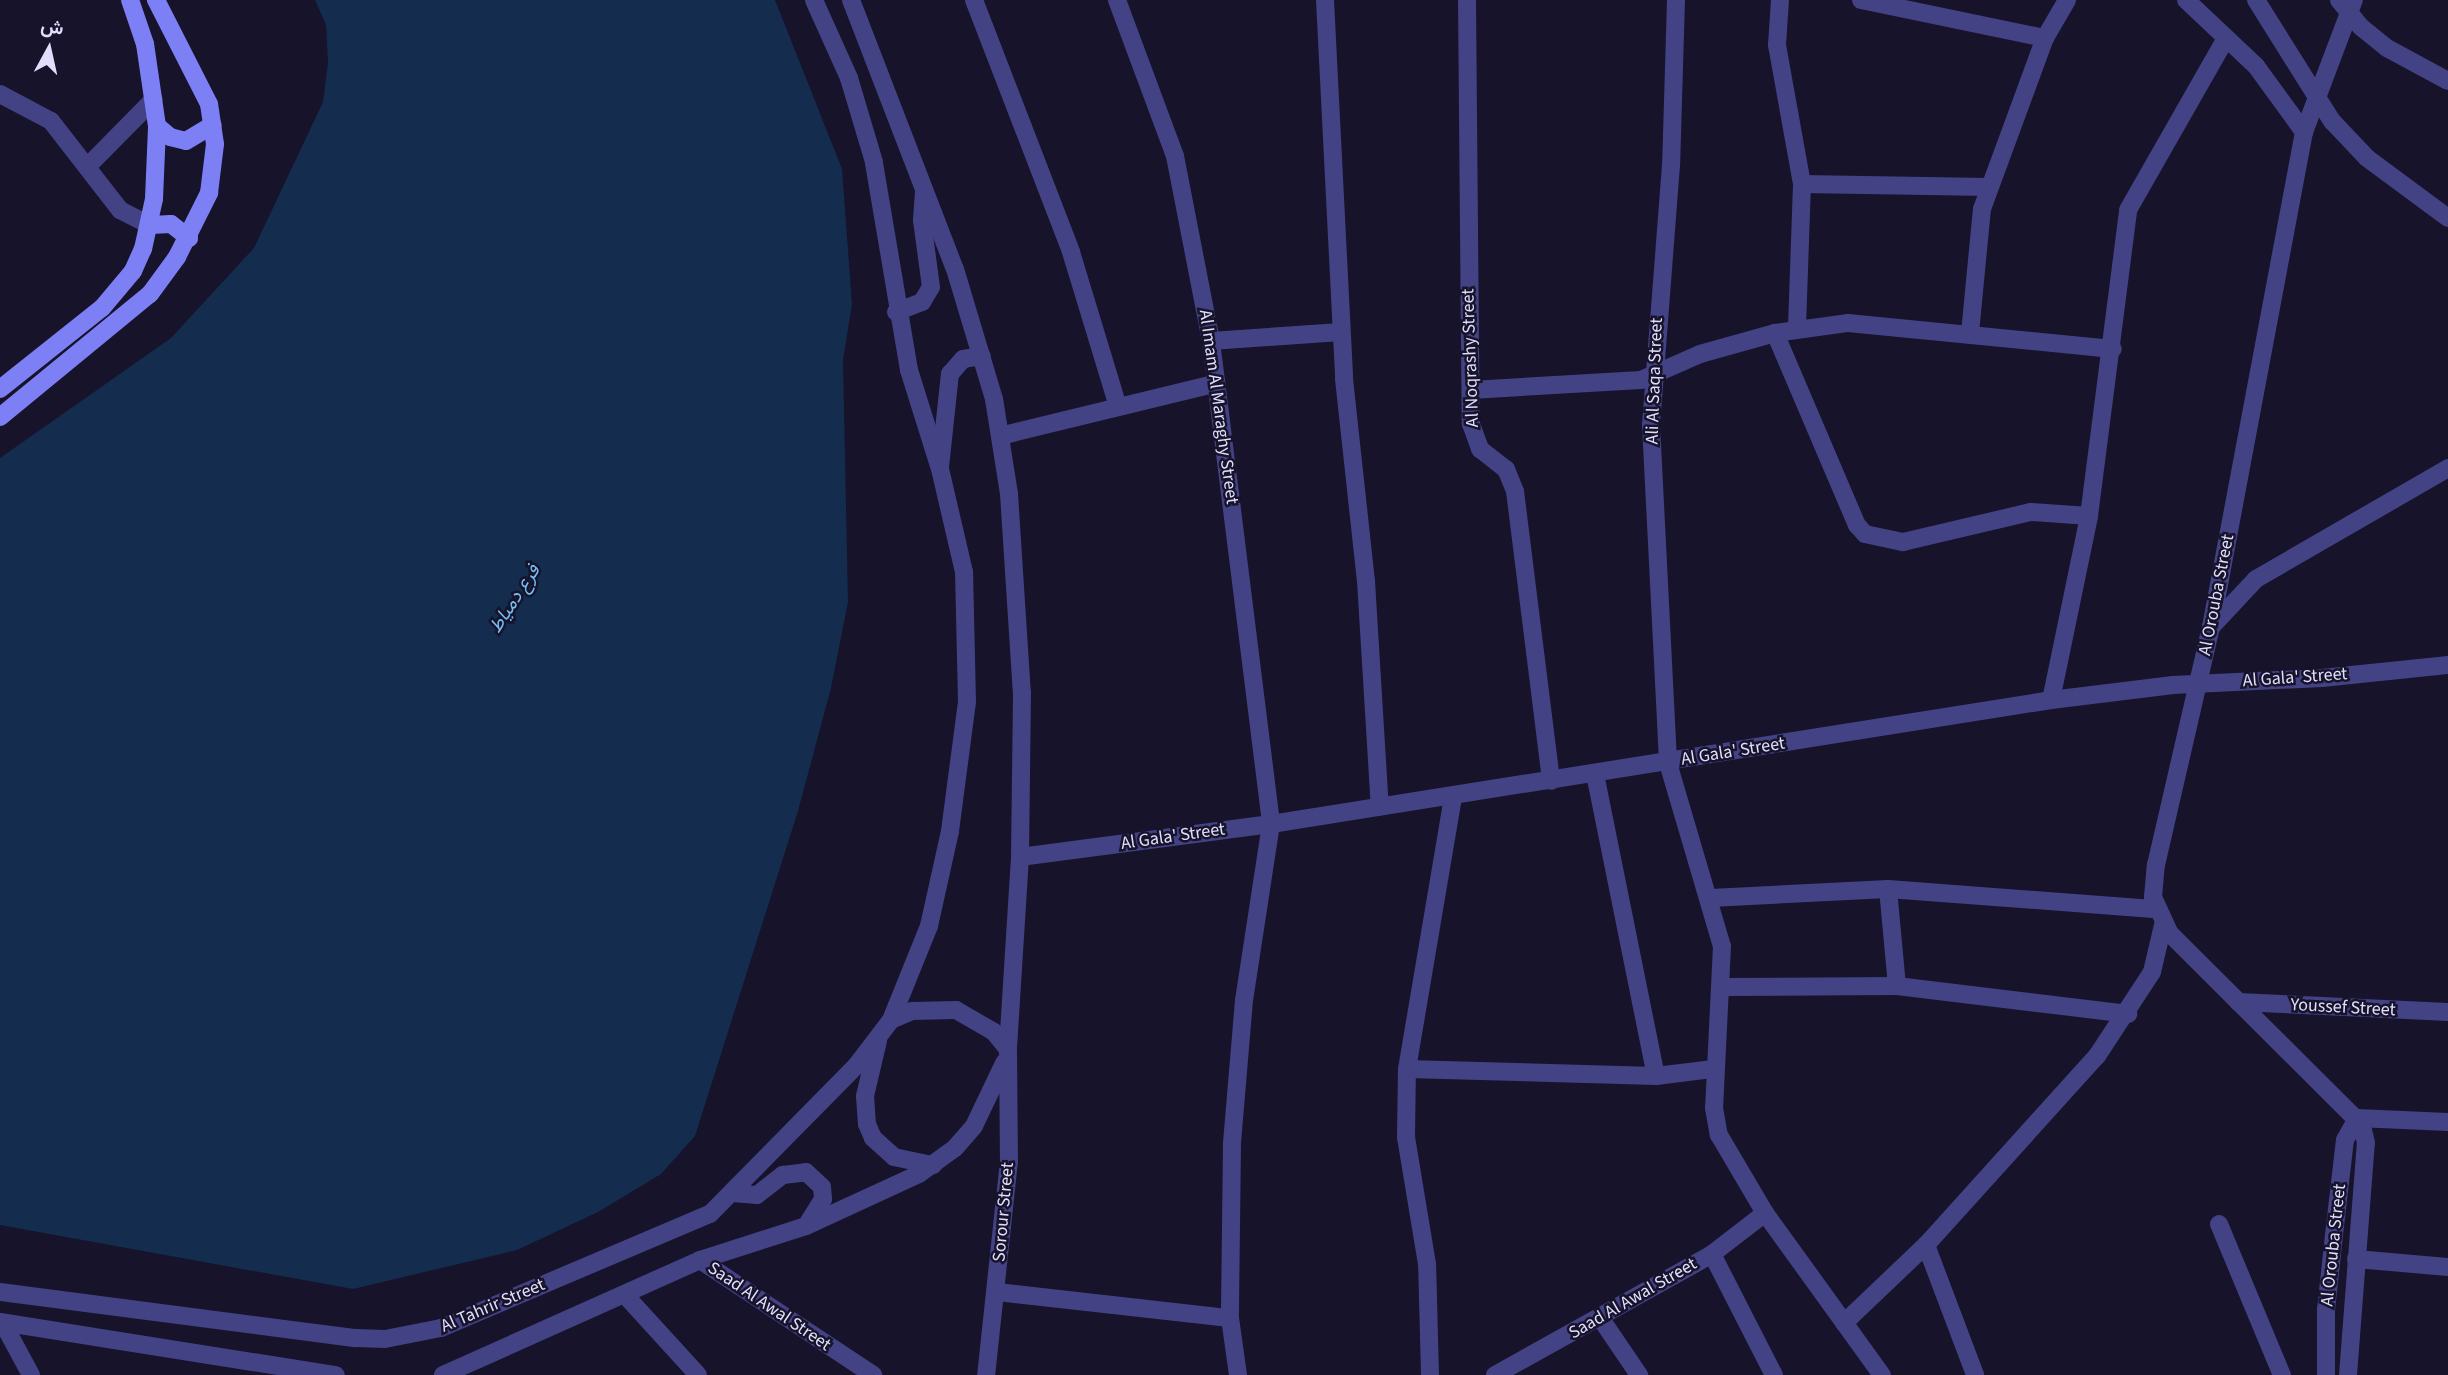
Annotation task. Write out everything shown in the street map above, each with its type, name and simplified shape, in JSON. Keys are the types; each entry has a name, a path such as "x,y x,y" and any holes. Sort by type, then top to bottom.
{"main road":[{"path":"0,389 119,291 133,271 150,225 157,127 145,44 130,0"},
{"path":"0,417 134,311 164,276 189,237 209,193 215,144 213,125 198,76 156,0"},
{"path":"157,127 170,137 186,141 213,125"},
{"path":"150,225 171,224 189,237"}],"street":[{"path":"814,0 849,78 872,152 896,312 923,421 940,469"},
{"path":"443,1375 700,1260 806,1226 933,1165 974,1126 1001,1076 1008,1049 1020,858 1018,614 1000,436 982,356 925,183 850,0"},
{"path":"975,0 1071,252 1118,407"},
{"name":"Al Imam Al Maraghy Street","path":"1117,0 1175,156 1211,341 1270,824 1244,1000 1233,1131 1230,1318 1238,1375"},
{"path":"1325,0 1341,332 1365,568 1380,807"},
{"name":"Al Noqrashy Street","path":"1467,0 1471,390 1474,438 1480,449 1506,469 1515,491 1551,781"},
{"name":"Ali Al Saqa Street","path":"1676,0 1671,165 1653,377 1668,763 1711,898 1722,946 1723,987 1712,1069 1719,1135 1765,1213 1882,1375"},
{"path":"1780,0 1777,45 1802,184 1797,329"},
{"path":"1861,0 1910,4 2045,38"},
{"path":"1970,333 1982,209 1988,187 2045,38 2067,0"},
{"path":"2186,0 2256,66 2304,132"},
{"path":"2256,0 2316,101 2367,158 2448,218"},
{"path":"2348,4 2387,48 2448,80"},
{"name":"Al Orouba Street","path":"1844,1323 1926,1245 2097,1056 2128,1014 2152,972 2160,917 2156,865 2211,627 2304,132 2348,4"},
{"path":"2051,700 2089,516 2113,349 2128,211 2226,38"},
{"path":"0,94 51,121 120,210 150,225"},
{"path":"87,167 154,99"},
{"path":"896,312 922,302 931,287 922,220 925,183"},
{"path":"1802,184 1988,187"},
{"path":"1471,390 1617,383 1653,377 1700,354 1775,333 1847,323 2113,349"},
{"path":"1211,341 1341,332"},
{"path":"1775,333 1857,525 1865,534 1903,542 2031,512 2089,516"},
{"path":"940,469 950,374 963,359 982,356"},
{"path":"1000,436 1217,383"},
{"path":"2211,627 2256,579 2448,468"},
{"name":"Al Tahrir Street","path":"0,1292 356,1338 414,1336 441,1328 710,1214 733,1194 878,1038 891,1020 929,926 942,878 967,702 964,572 940,469"},
{"name":"Al Gala' Street","path":"1020,858 1270,824 1551,781 2051,700 2199,684 2448,665"},
{"path":"1595,774 1656,1076"},
{"path":"1430,1375 1427,1264 1406,1137 1407,1069 1453,796"},
{"path":"1888,889 1897,986"},
{"path":"1711,898 1888,889 2160,917 2238,1002 2357,1118 2448,1122"},
{"path":"1723,987 1897,986 2128,1014"},
{"name":"Youssef Street","path":"2238,1002 2448,1012"},
{"path":"891,1020 912,1011 956,1010 994,1032 1008,1049"},
{"path":"878,1038 865,1096 867,1124 873,1138 894,1157 933,1165"},
{"name":"Sorour Street","path":"986,1375 997,1292 1012,1118 1008,1049"},
{"path":"1407,1069 1656,1076 1712,1069"},
{"name":"Al Orouba Street","path":"2348,1375 2366,1143 2357,1118"},
{"name":"Al Orouba Street","path":"2326,1375 2326,1310 2345,1140 2357,1118"},
{"path":"733,1194 757,1195 783,1175 806,1172 822,1187 823,1199 806,1226"},
{"name":"Saad Al Awal Street","path":"1495,1375 1601,1319 1712,1254 1765,1213"},
{"path":"2219,1224 2282,1375"},
{"path":"1926,1245 1976,1375"},
{"path":"1712,1254 1774,1375"},
{"path":"2356,1259 2448,1267"},
{"name":"Saad Al Awal Street","path":"700,1260 870,1374"},
{"path":"997,1292 1230,1318"},
{"path":"625,1295 698,1375"},
{"path":"1601,1319 1639,1375"},
{"path":"2,1322 278,1371 335,1375"},
{"path":"2,1322 31,1375"}],"water":[{"name":"فرع دمياط","path":"315,0 775,0 842,169 852,304 843,360 848,602 831,688 798,811 695,1136 661,1174 598,1212 517,1250 353,1289 0,1225 0,458 171,338 254,248 323,102 328,63 326,25"}]}
